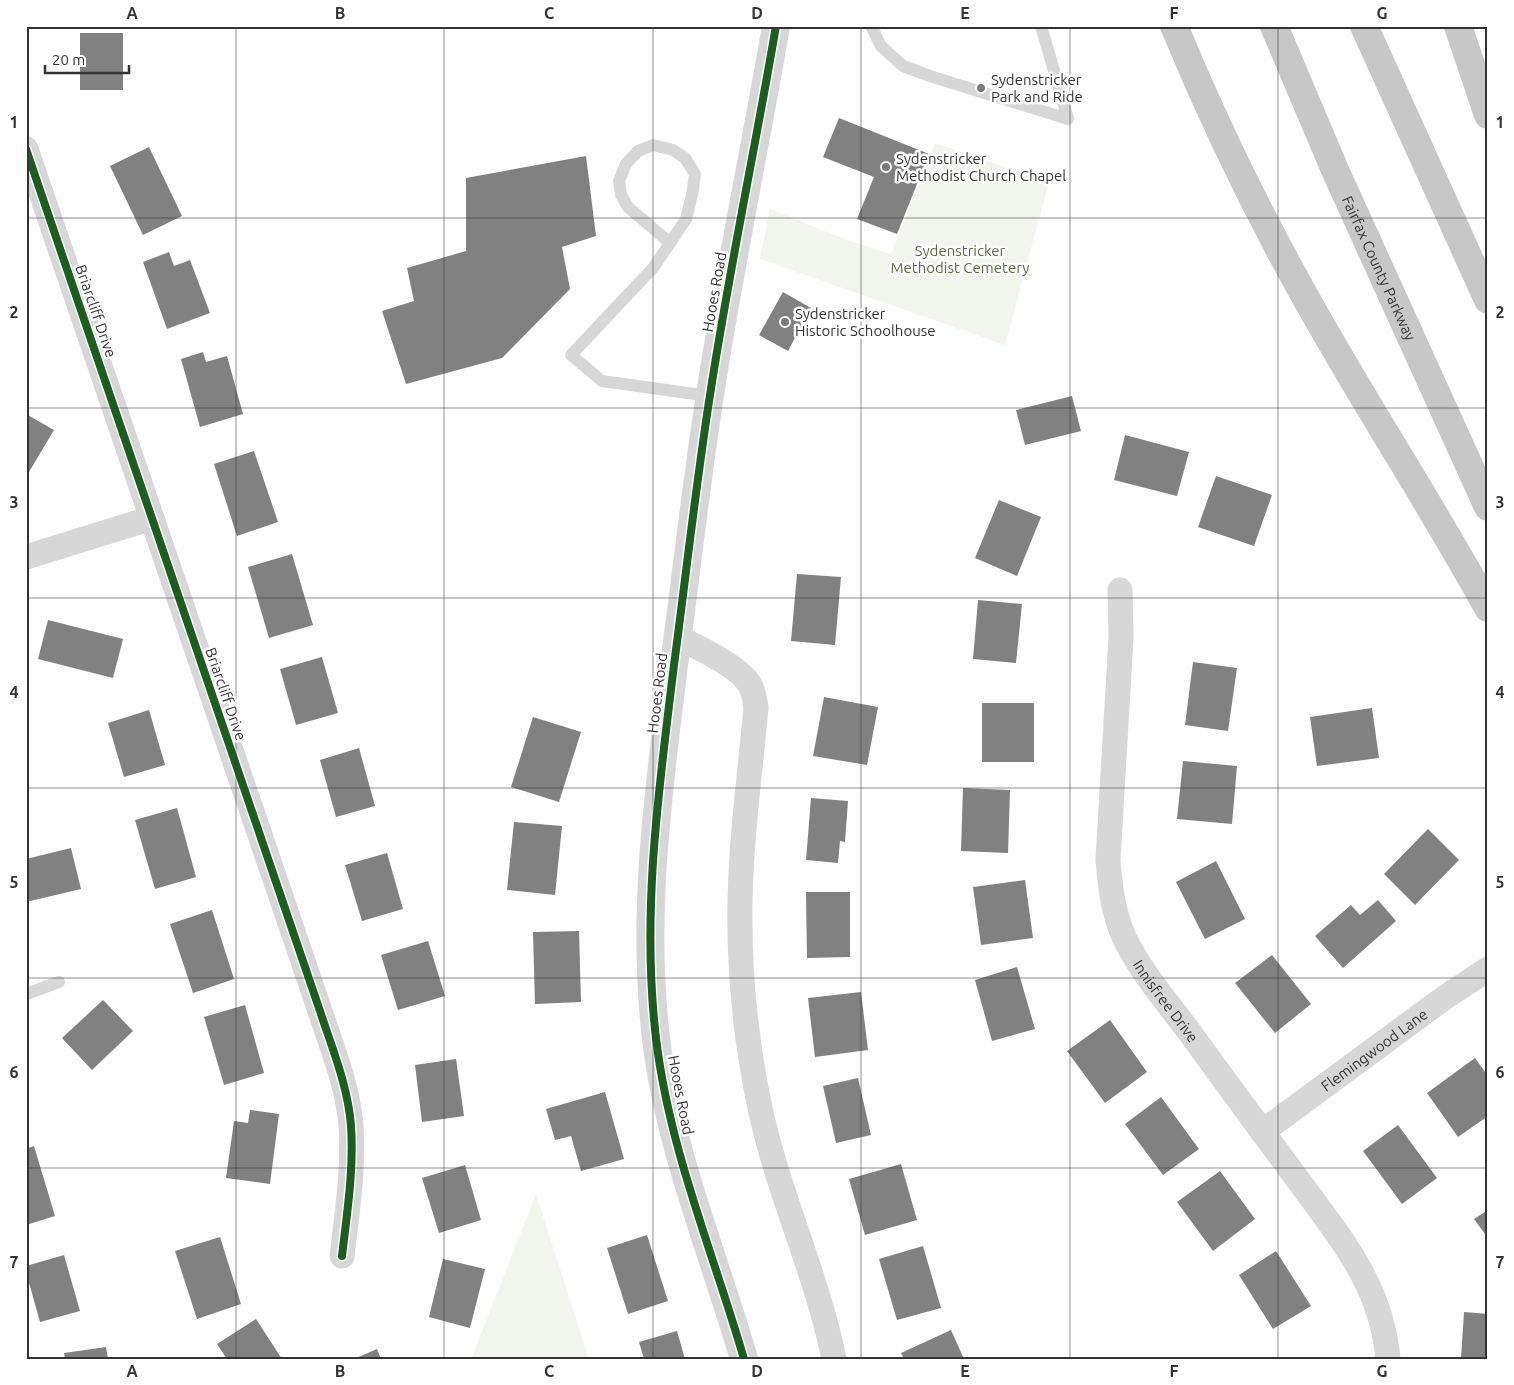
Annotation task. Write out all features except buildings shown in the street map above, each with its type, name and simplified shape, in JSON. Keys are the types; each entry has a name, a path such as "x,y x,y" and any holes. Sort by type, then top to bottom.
{"highway":[{"path":"1174,26 1222,136 1297,283 1488,608"},
{"name":"Fairfax County Parkway","path":"1274,26 1335,170 1488,507"},
{"path":"1364,26 1488,300"},
{"path":"1458,26 1488,115"}],"street":[{"name":"Hooes Road","path":"744,1359 678,1150 668,1111 656,1037 650,953 652,871 660,776 710,396 776,26"},
{"name":"Briarcliff Drive","path":"26,149 345,1088 351,1125 352,1165 342,1256"},
{"path":"26,557 152,518"},
{"name":"Innisfree Drive","path":"1120,590 1121,638 1108,860 1114,909 1124,937 1142,967 1343,1241 1365,1276 1378,1309 1388,1359"},
{"name":"Hooes Road","path":"678,637 727,664 751,686 755,698 756,708 740,902 741,964 746,1029 758,1099 769,1148 815,1286 834,1359"},
{"name":"Flemingwood Lane","path":"1262,1132 1444,998 1488,969"}],"lane":[{"path":"871,26 881,46 903,66 1068,119 1041,26"},
{"path":"670,243 628,207 621,195 619,181 626,164 638,151 653,145 672,150 685,158 695,174 686,219 670,243 653,268 571,355 602,381 710,396"},
{"path":"26,994 59,982"}],"green space":[{"name":"Sydenstricker Methodist Cemetery","path":"935,143 1049,182 1005,345 760,259 770,209 847,240 891,254"},
{"path":"536,1194 589,1359 471,1359"}],"cycle path":[{"path":"744,1359 681,1160 662,1079 652,991 651,897 663,758 705,428 725,302 776,26"},
{"path":"26,149 320,1011 347,1096 351,1126 352,1158 342,1256"}],"place":[{"name":"Sydenstricker Park and Ride","path":"981,88"},
{"name":"Sydenstricker Methodist Church Chapel","path":"886,167"},
{"name":"Sydenstricker Historic Schoolhouse","path":"785,322"}]}
